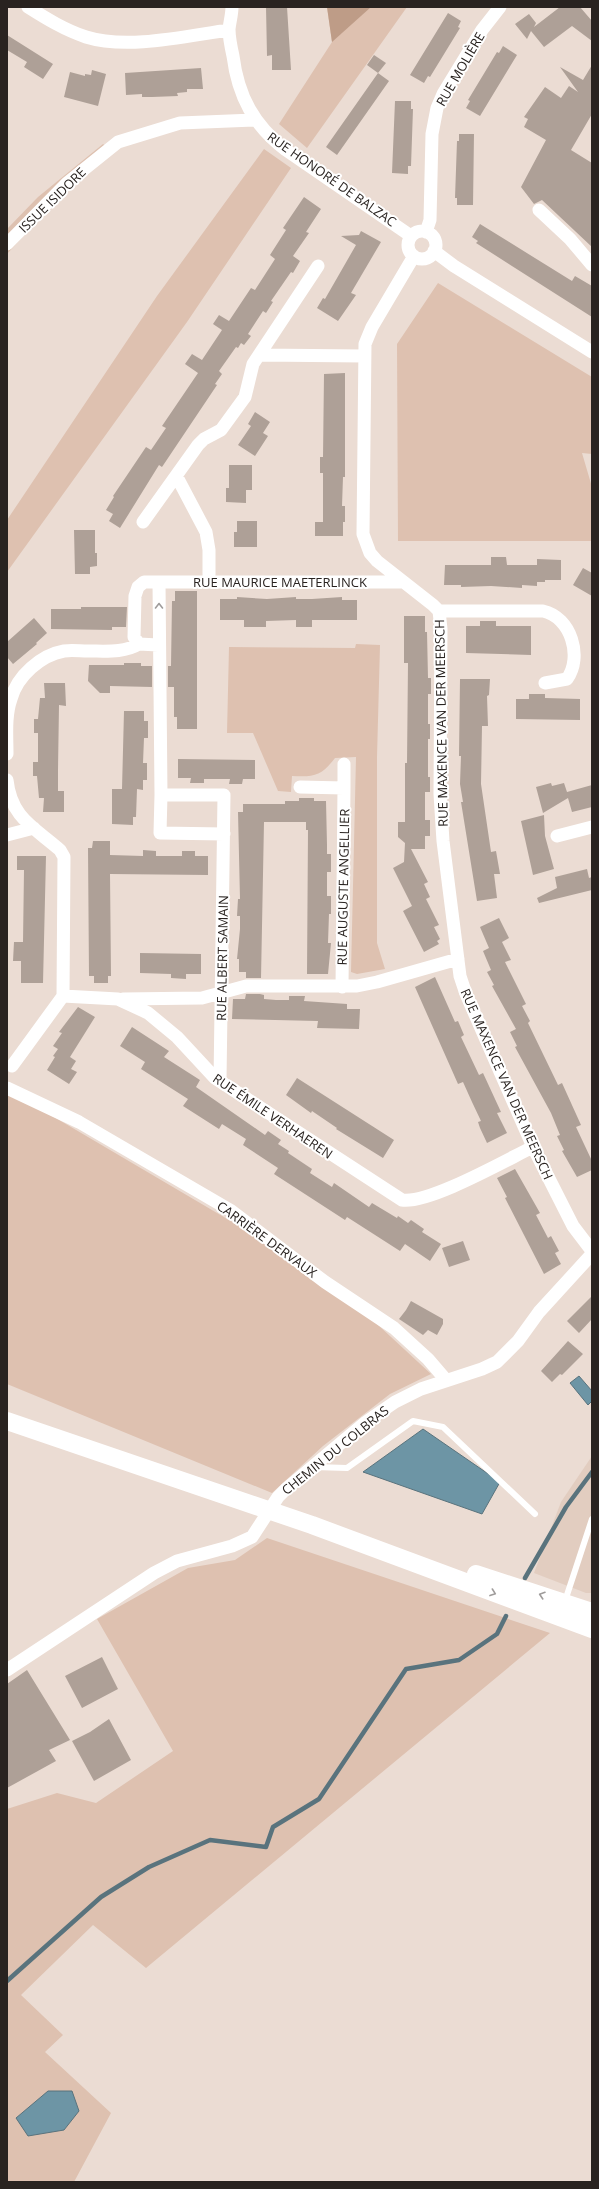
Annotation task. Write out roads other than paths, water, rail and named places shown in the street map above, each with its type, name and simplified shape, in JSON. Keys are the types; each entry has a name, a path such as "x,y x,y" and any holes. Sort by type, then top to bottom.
{"main road":[{"path":"7,1421 270,1510 592,1629"},
{"path":"312,1525 592,1612"}],"street":[{"path":"28,7 66,29 87,37 104,41 152,40 229,30"},
{"name":"RUE HONORÉ DE BALZAC","path":"232,7 229,30 238,84 254,120 273,140 286,150 411,236"},
{"name":"RUE MOLIÈRE","path":"426,232 430,220 432,134 437,108 443,94 482,30 500,7"},
{"name":"ISSUE ISIDORE","path":"7,244 67,183 118,142 180,123 254,120"},
{"path":"539,210 570,239 592,265"},
{"path":"418,232 426,232 434,238 436,242 434,251 427,258 418,258 414,256 408,245 411,236 418,232"},
{"path":"434,251 454,266 592,352"},
{"name":"RUE MAXENCE VAN DER MEERSCH","path":"414,256 372,327 368,336 364,356 363,534 370,553 402,582 433,605 439,612 441,629 440,794 443,841 458,959 466,994 533,1147 573,1226 592,1253"},
{"path":"144,522 198,445 204,439 221,430 245,397 249,387 250,370 318,266"},
{"path":"259,355 364,356"},
{"path":"177,477 206,532 209,550 209,581"},
{"path":"139,644 134,637 135,596 138,587 144,582 159,582 158,645 161,671 160,833 224,834"},
{"name":"RUE MAURICE MAETERLINCK","path":"159,582 402,582"},
{"path":"439,612 539,611 558,616 564,622 569,632 574,664 567,679 545,683"},
{"path":"7,754 10,699 20,681 33,667 47,657 64,651 121,651 139,644 158,645"},
{"name":"RUE AUGUSTE ANGELLIER","path":"342,987 344,764"},
{"path":"7,780 15,809 20,817 60,850 64,857 63,996 12,1066"},
{"path":"300,788 344,788"},
{"name":"RUE ALBERT SAMAIN","path":"160,795 224,795 220,1081"},
{"path":"557,836 592,827"},
{"path":"7,835 34,828"},
{"path":"118,999 202,998 246,986 342,987 378,982 458,959"},
{"name":"RUE ÉMILE VERHAEREN","path":"63,996 118,999 142,1010 168,1028 220,1081 402,1200 416,1200 451,1187 533,1147"},
{"name":"CARRIÈRE DERVAUX","path":"7,1088 79,1122 230,1210 325,1282 394,1328 436,1367 446,1380"},
{"name":"CHEMIN DU COLBRAS","path":"7,1670 154,1573 190,1557 244,1542 258,1530 278,1497 311,1467 366,1422 395,1402 421,1389 490,1366 504,1356 539,1312 592,1253"}],"lane":[{"path":"311,1467 347,1468 413,1421 443,1427 535,1514"},
{"path":"564,1603 592,1519"}],"water":[{"path":"579,1376 592,1391 592,1401 588,1405 570,1383"},
{"path":"423,1429 500,1482 482,1514 363,1472"},
{"path":"48,2091 72,2091 79,2111 64,2130 28,2136 16,2118"}],"waterway":[{"path":"525,1578 566,1507 592,1472"},
{"path":"7,1981 101,1897 149,1867 210,1840 266,1847 273,1827 319,1799 406,1669 459,1660 497,1634 506,1616"}]}
